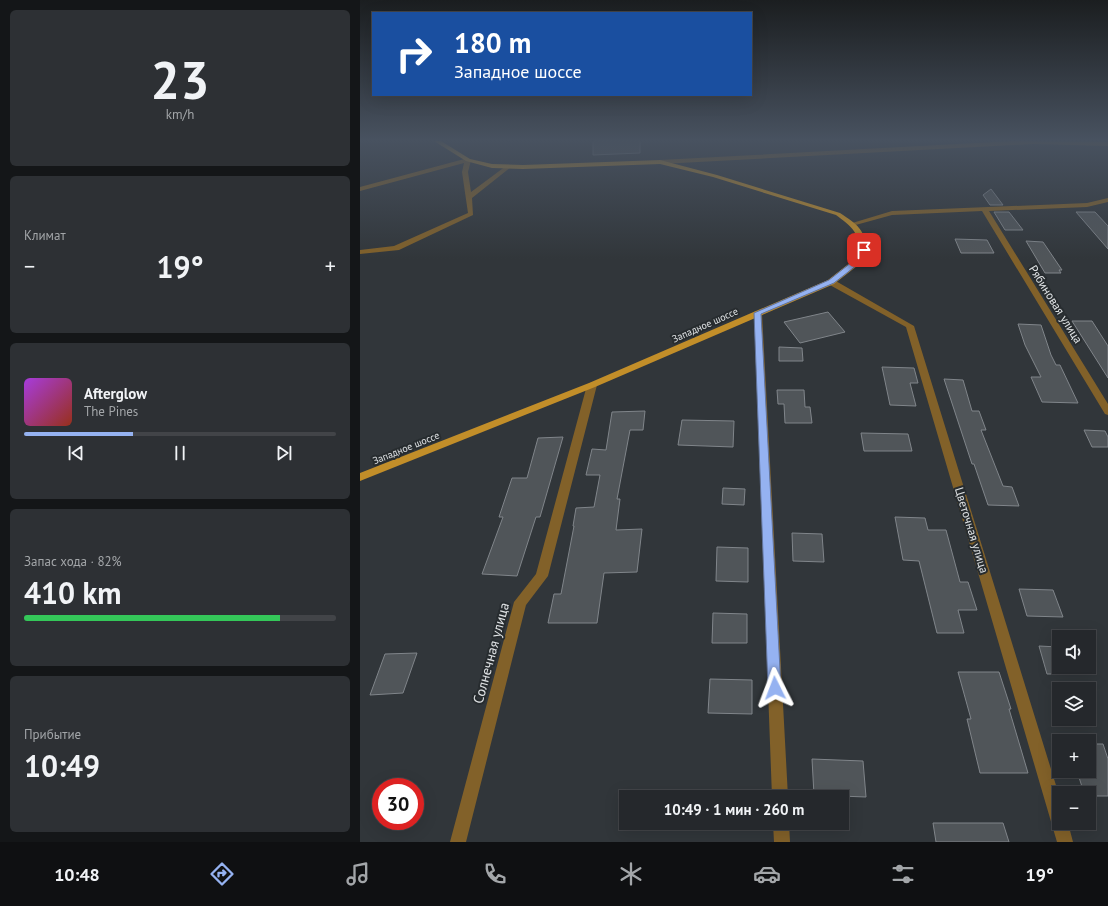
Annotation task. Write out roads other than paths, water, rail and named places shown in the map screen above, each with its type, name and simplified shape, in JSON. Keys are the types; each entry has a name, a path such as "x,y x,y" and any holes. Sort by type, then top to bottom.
{"main road":[{"name":"Западное шоссе","path":"360,477 592,385 831,282 854,264 864,250 862,237 852,224 838,214 729,180"}],"street":[{"path":"360,190 395,180"},
{"path":"360,252 396,248 471,214 466,180"},
{"path":"468,198 491,180"},
{"path":"852,224 892,212 1087,205 1105,201 1108,207"},
{"name":"Рябиновая улица","path":"984,209 1108,412"},
{"name":"Цветочная улица","path":"831,282 910,326 1052,799"},
{"path":"758,313 780,790"},
{"name":"Солнечная улица","path":"458,842 520,602 542,576 592,385"},
{"path":"781,830 782,842"},
{"name":"Цветочная улица","path":"1061,830 1065,842"}]}
